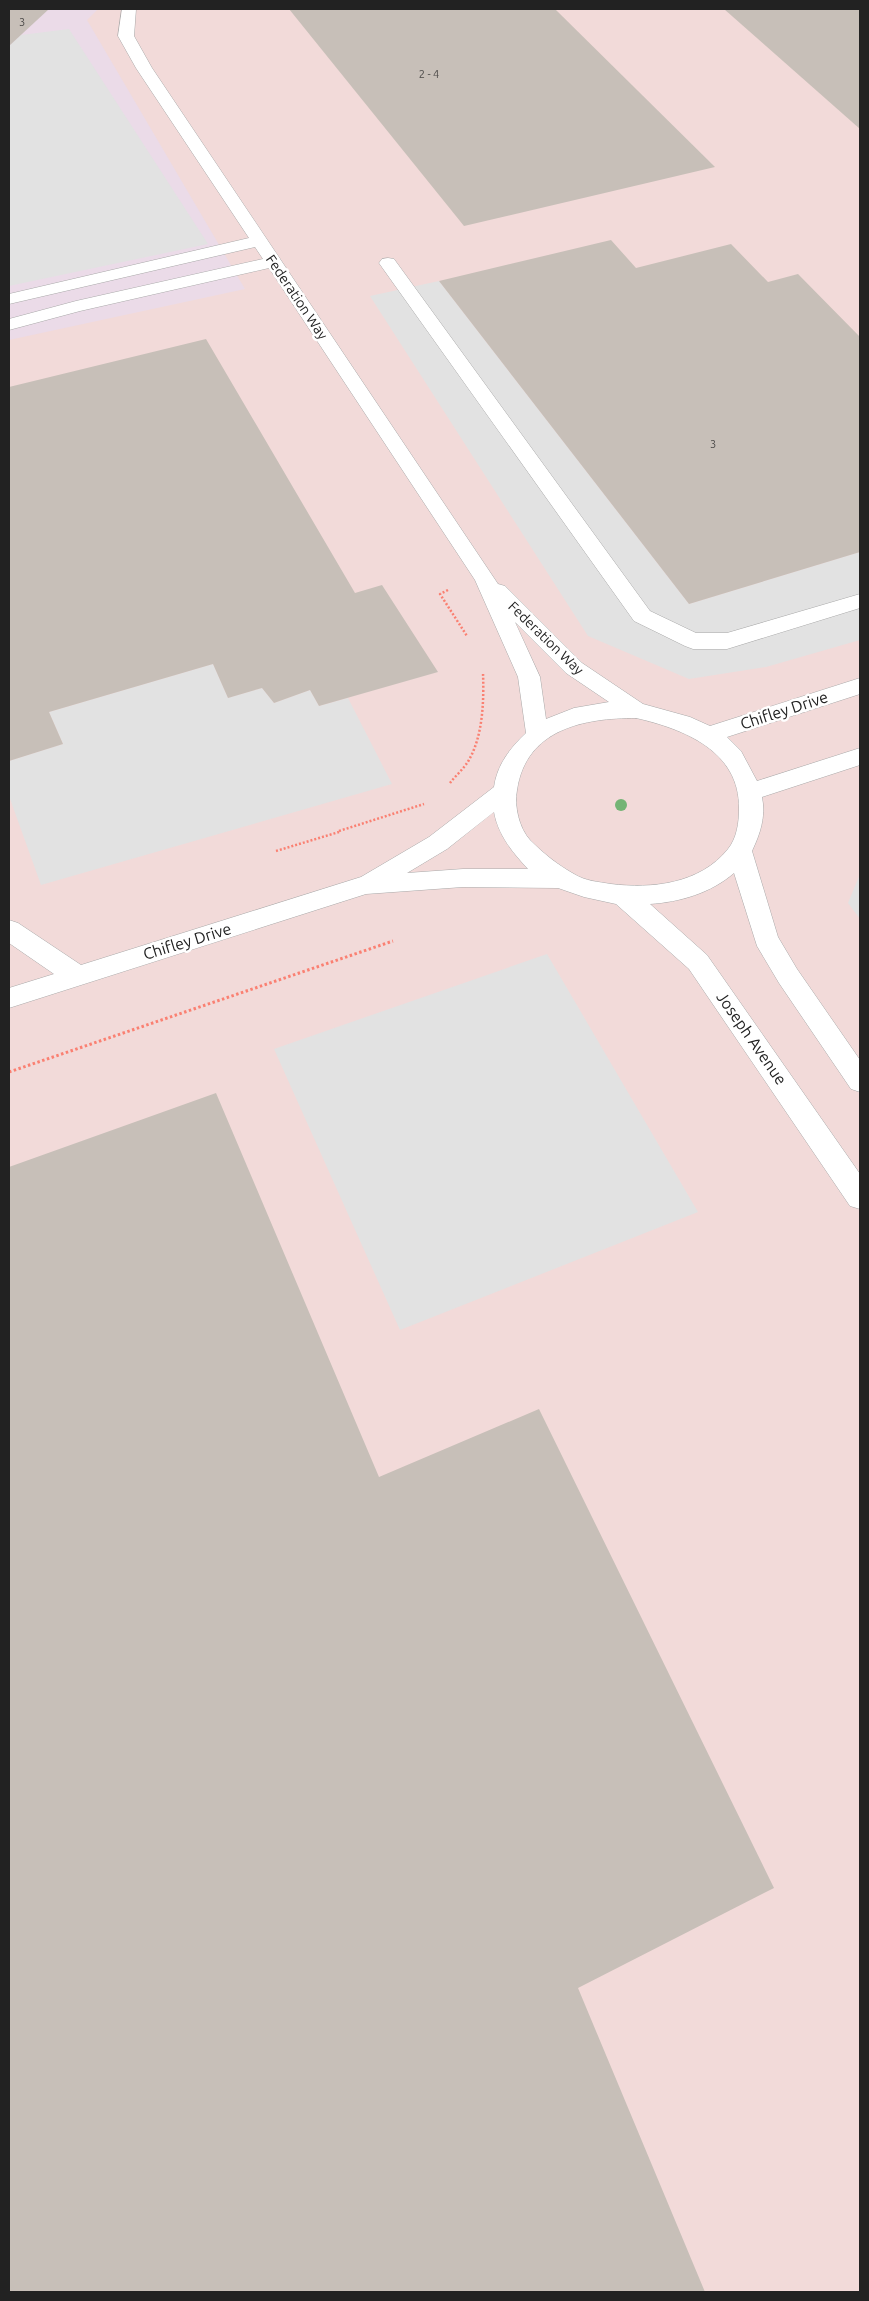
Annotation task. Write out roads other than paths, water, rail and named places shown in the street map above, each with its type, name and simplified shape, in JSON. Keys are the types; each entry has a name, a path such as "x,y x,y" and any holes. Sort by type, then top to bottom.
{"street":[{"name":"Federation Way","path":"129,9 126,36 144,68 486,579 529,677 537,733"},
{"path":"9,299 260,241"},
{"path":"9,325 76,306 274,262"},
{"path":"388,263 642,616 693,641 727,641 860,601"},
{"name":"Federation Way","path":"486,579 574,668 636,710"},
{"name":"Chifley Drive","path":"708,734 860,686"},
{"path":"600,710 636,710 674,719 708,734 728,751 743,771 751,792 752,823 740,852 719,872 692,886 660,895 624,896 592,891 562,880 529,856 509,826 502,793 507,771 519,750 537,733 566,718 600,710"},
{"path":"751,792 860,756"},
{"name":"Chifley Drive","path":"366,886 438,843 502,793"},
{"path":"740,852 766,939 788,976 860,1081"},
{"name":"Chifley Drive","path":"9,998 366,886 462,878 562,880"},
{"name":"Joseph Avenue","path":"624,896 698,962 860,1197"},
{"path":"9,930 77,976"}]}
